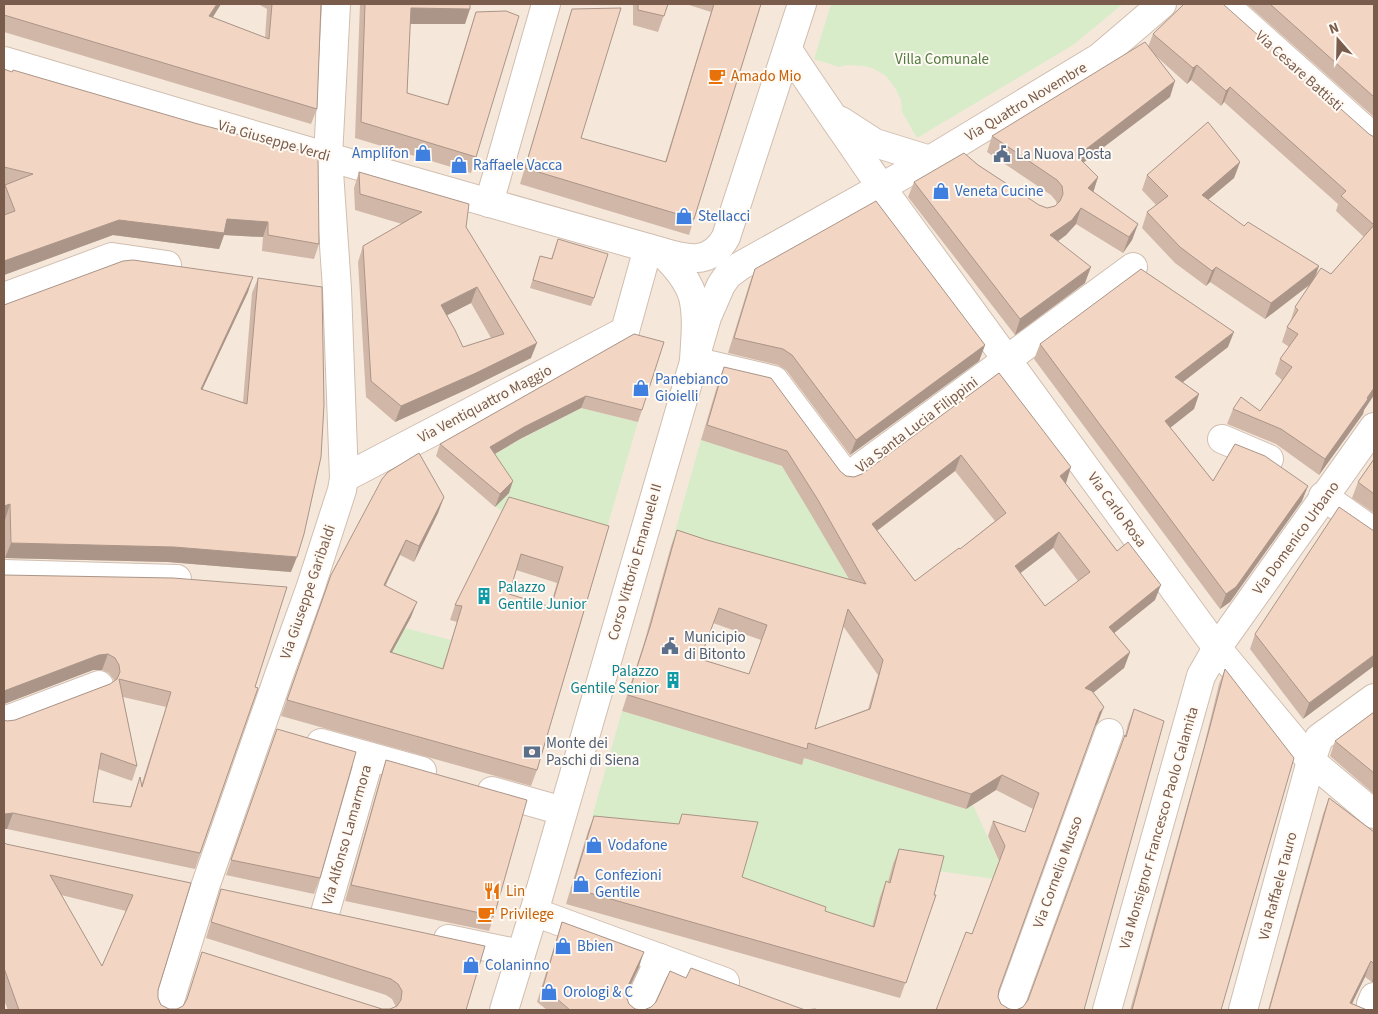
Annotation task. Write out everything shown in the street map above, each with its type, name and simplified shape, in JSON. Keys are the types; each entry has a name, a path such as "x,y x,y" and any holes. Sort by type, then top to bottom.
{"street":[{"name":"Via Giuseppe Garibaldi","path":"167,1010 196,951 205,887 310,589 342,490 344,478 327,288 328,157 336,4"},
{"path":"489,203 546,4"},
{"path":"788,50 802,4"},
{"name":"Via Quattro Novembre","path":"740,266 930,160 964,154 1100,57 1162,4"},
{"name":"Via Cesare Battisti","path":"1224,4 1374,138"},
{"name":"Via Giuseppe Verdi","path":"4,61 328,157 690,259 702,258 712,254 721,246 726,237 788,50"},
{"name":"Via Carlo Rosa","path":"788,50 881,188 1217,648 1311,761 1374,814"},
{"path":"833,116 875,142 930,160"},
{"path":"654,250 670,260 684,278 693,296 696,318 694,361"},
{"name":"Via Ventiquattro Maggio","path":"344,478 625,331 654,250"},
{"path":"4,297 112,257 190,268"},
{"name":"Corso Vittorio Emanuele II","path":"504,1010 707,317 721,285 728,275 740,266"},
{"path":"1006,359 1133,266"},
{"name":"Via Santa Lucia Filippini","path":"694,361 774,380 847,477 1006,359"},
{"name":"Via Domenico Urbano","path":"1217,648 1305,484 1374,427"},
{"path":"1222,439 1267,457 1374,532"},
{"path":"4,574 168,578 197,581"},
{"path":"282,587 310,589"},
{"name":"Via Monsignor Francesco Paolo Calamita","path":"1107,1010 1201,676 1217,648"},
{"path":"4,721 99,685"},
{"name":"Via Raffaele Tauro","path":"1243,1010 1311,761 1319,738 1374,698"},
{"path":"261,726 445,778"},
{"name":"Via Cornelio Musso","path":"1008,1010 1109,733"},
{"name":"Via Alfonso Lamarmora","path":"325,913 370,757"},
{"path":"473,786 562,811"},
{"path":"177,881 233,893"},
{"path":"297,907 353,919"},
{"path":"534,912 748,990"},
{"path":"420,933 521,954"},
{"path":"636,1010 660,958"},
{"path":"1374,997 1371,1004 1374,1006"}],"shaded area":[{"path":"4,4 1374,4 1374,1010 4,1010"}],"green space":[{"name":"Villa Comunale","path":"831,4 1123,4 1073,45 917,138 902,112 901,100 895,88 886,76 865,66 847,65 839,67 814,59"},
{"path":"581,408 638,422 603,541 503,512 495,506 509,493 486,459"},
{"path":"701,440 782,466 857,594 671,546"},
{"path":"405,628 451,640 449,647 562,682 550,718 384,667"},
{"path":"622,711 801,764 803,758 966,809 973,805 1005,875 1001,880 938,871 884,898 880,897 868,943 770,905 677,830 592,817"}],"building":[{"path":"5,4 217,4 209,16 269,39 272,4 321,4 317,109 4,15"},
{"path":"365,4 470,4 470,9 411,8 407,93 448,105 476,12 506,11 519,16 476,157 361,122"},
{"path":"638,4 668,4 664,16 638,10"},
{"path":"714,4 761,4 694,219 525,168 572,9 621,8 581,138 666,162"},
{"path":"1184,4 1223,4 1374,137 1374,225 1341,196 1346,191 1230,87 1226,91 1197,65 1193,68 1153,34"},
{"path":"1270,4 1374,4 1374,97"},
{"path":"1145,42 1175,81 1077,156 1098,177 1088,188 1138,224 1129,237 1081,208 1072,220 1050,235 1091,267 1020,319 914,182 964,153 978,165 1039,205 1047,208 1055,206 1063,194 1062,186 1057,180 992,136"},
{"path":"4,69 198,124 318,155 319,244 268,235 268,222 227,219 224,233 119,220 4,261 4,215 15,211 5,185 33,174 4,167"},
{"path":"1208,122 1240,162 1202,195 1244,226 1248,222 1319,266 1271,303 1216,267 1212,271 1180,247 1147,212 1168,196 1147,175"},
{"path":"359,172 469,204 466,227 537,343 476,373 401,406 371,381 363,246 422,212 360,194","holes":["477,287 504,334 463,347 441,305"]},
{"path":"876,201 985,345 856,440 792,355 783,349 734,338 755,269"},
{"path":"1374,225 1374,388 1325,459 1281,429 1233,409 1241,397 1260,411 1292,367 1280,359 1298,334 1287,327 1298,310 1295,307 1321,268 1331,274"},
{"path":"558,239 608,254 594,298 533,280 540,256 552,259"},
{"path":"133,260 253,277 201,389 247,404 258,278 322,287 324,405 321,457 297,557 174,547 11,543 10,504 4,506 4,305 123,261"},
{"path":"1141,269 1234,332 1175,377 1199,394 1165,421 1213,481 1235,444 1265,456 1308,486 1236,587 1226,594 1040,344"},
{"path":"634,334 664,342 642,410 586,396 524,427 490,447 513,481 500,494 440,444"},
{"path":"724,367 771,378 840,471 846,476 854,477 862,474 999,373 1071,467 1060,476 1117,551 1128,542 1161,585 1109,627 1130,652 1085,688 1092,691 1104,707 1100,712 999,990 998,997 1001,1004 1009,1009 1016,1010 936,1010 966,932 972,934 1005,846 993,821 1025,832 1039,793 1002,775 971,794 808,743 807,749 628,695 650,627 677,530 866,584 818,500 787,451 707,425","holes":["961,455 1006,513 915,581 872,524","1059,532 1090,572 1045,606 1015,566","719,608 767,625 749,674 700,659","848,609 883,660 870,709 815,729"]},
{"path":"419,453 444,497 419,546 406,540 384,585 417,602 390,652 443,669 462,606 455,605 509,497 609,526 537,770 287,700 331,575 382,479 388,472","holes":["521,554 563,567 551,607 509,594"]},
{"path":"1374,459 1374,494 1358,482"},
{"path":"1339,507 1374,531 1374,655 1309,703 1255,634"},
{"path":"4,575 173,578 287,587 255,687 258,688 200,853 13,813 4,815 4,720 15,720 110,684 117,679 120,672 115,658 108,654 99,655 4,691","holes":["119,679 171,692 142,787 140,777 131,807 93,802 101,753 137,766"]},
{"path":"1225,669 1294,758 1221,1010 1132,1010 1208,734"},
{"path":"1134,709 1164,721 1084,1010 1016,1010 1023,1007 1028,1000 1125,735 1126,737"},
{"path":"1374,712 1374,773 1335,741"},
{"path":"277,729 356,752 320,878 231,860"},
{"path":"386,760 527,800 494,916 351,885"},
{"path":"1329,798 1374,832 1374,964 1371,961 1350,1003 1367,1010 1269,1010"},
{"path":"682,814 758,822 742,877 826,907 825,911 874,927 886,881 890,883 899,849 944,856 934,895 936,895 906,983 572,888 594,816 679,824"},
{"path":"4,842 6,844 191,883 158,990 158,998 161,1005 169,1009 177,1009 183,1006 202,952 382,1009 390,1009 397,1006 401,1000 402,991 398,984 391,979 211,922 221,889 485,946 466,1010 19,1010 4,968","holes":["50,875 133,895 102,966"]},
{"path":"562,922 644,952 627,988 626,996 629,1004 635,1009 642,1010 570,1010 543,987"},
{"path":"691,968 805,1010 644,1010 656,1002 670,971 686,978"}],"place":[{"name":"Amado Mio","path":"717,76"},
{"name":"Amplifon","path":"423,153"},
{"name":"La Nuova Posta","path":"1002,154"},
{"name":"Raffaele Vacca","path":"459,165"},
{"name":"Veneta Cucine","path":"941,191"},
{"name":"Stellacci","path":"684,216"},
{"name":"Panebianco Gioielli","path":"641,388"},
{"name":"Palazzo Gentile Junior","path":"484,596"},
{"name":"Municipio di Bitonto","path":"670,646"},
{"name":"Palazzo Gentile Senior","path":"673,680"},
{"name":"Monte dei Paschi di Siena","path":"532,752"},
{"name":"Vodafone","path":"594,845"},
{"name":"Confezioni Gentile","path":"581,884"},
{"name":"Lin","path":"492,891"},
{"name":"Privilege","path":"486,914"},
{"name":"Bbien","path":"563,946"},
{"name":"Colaninno","path":"471,965"},
{"name":"Orologi & C","path":"549,992"}]}
